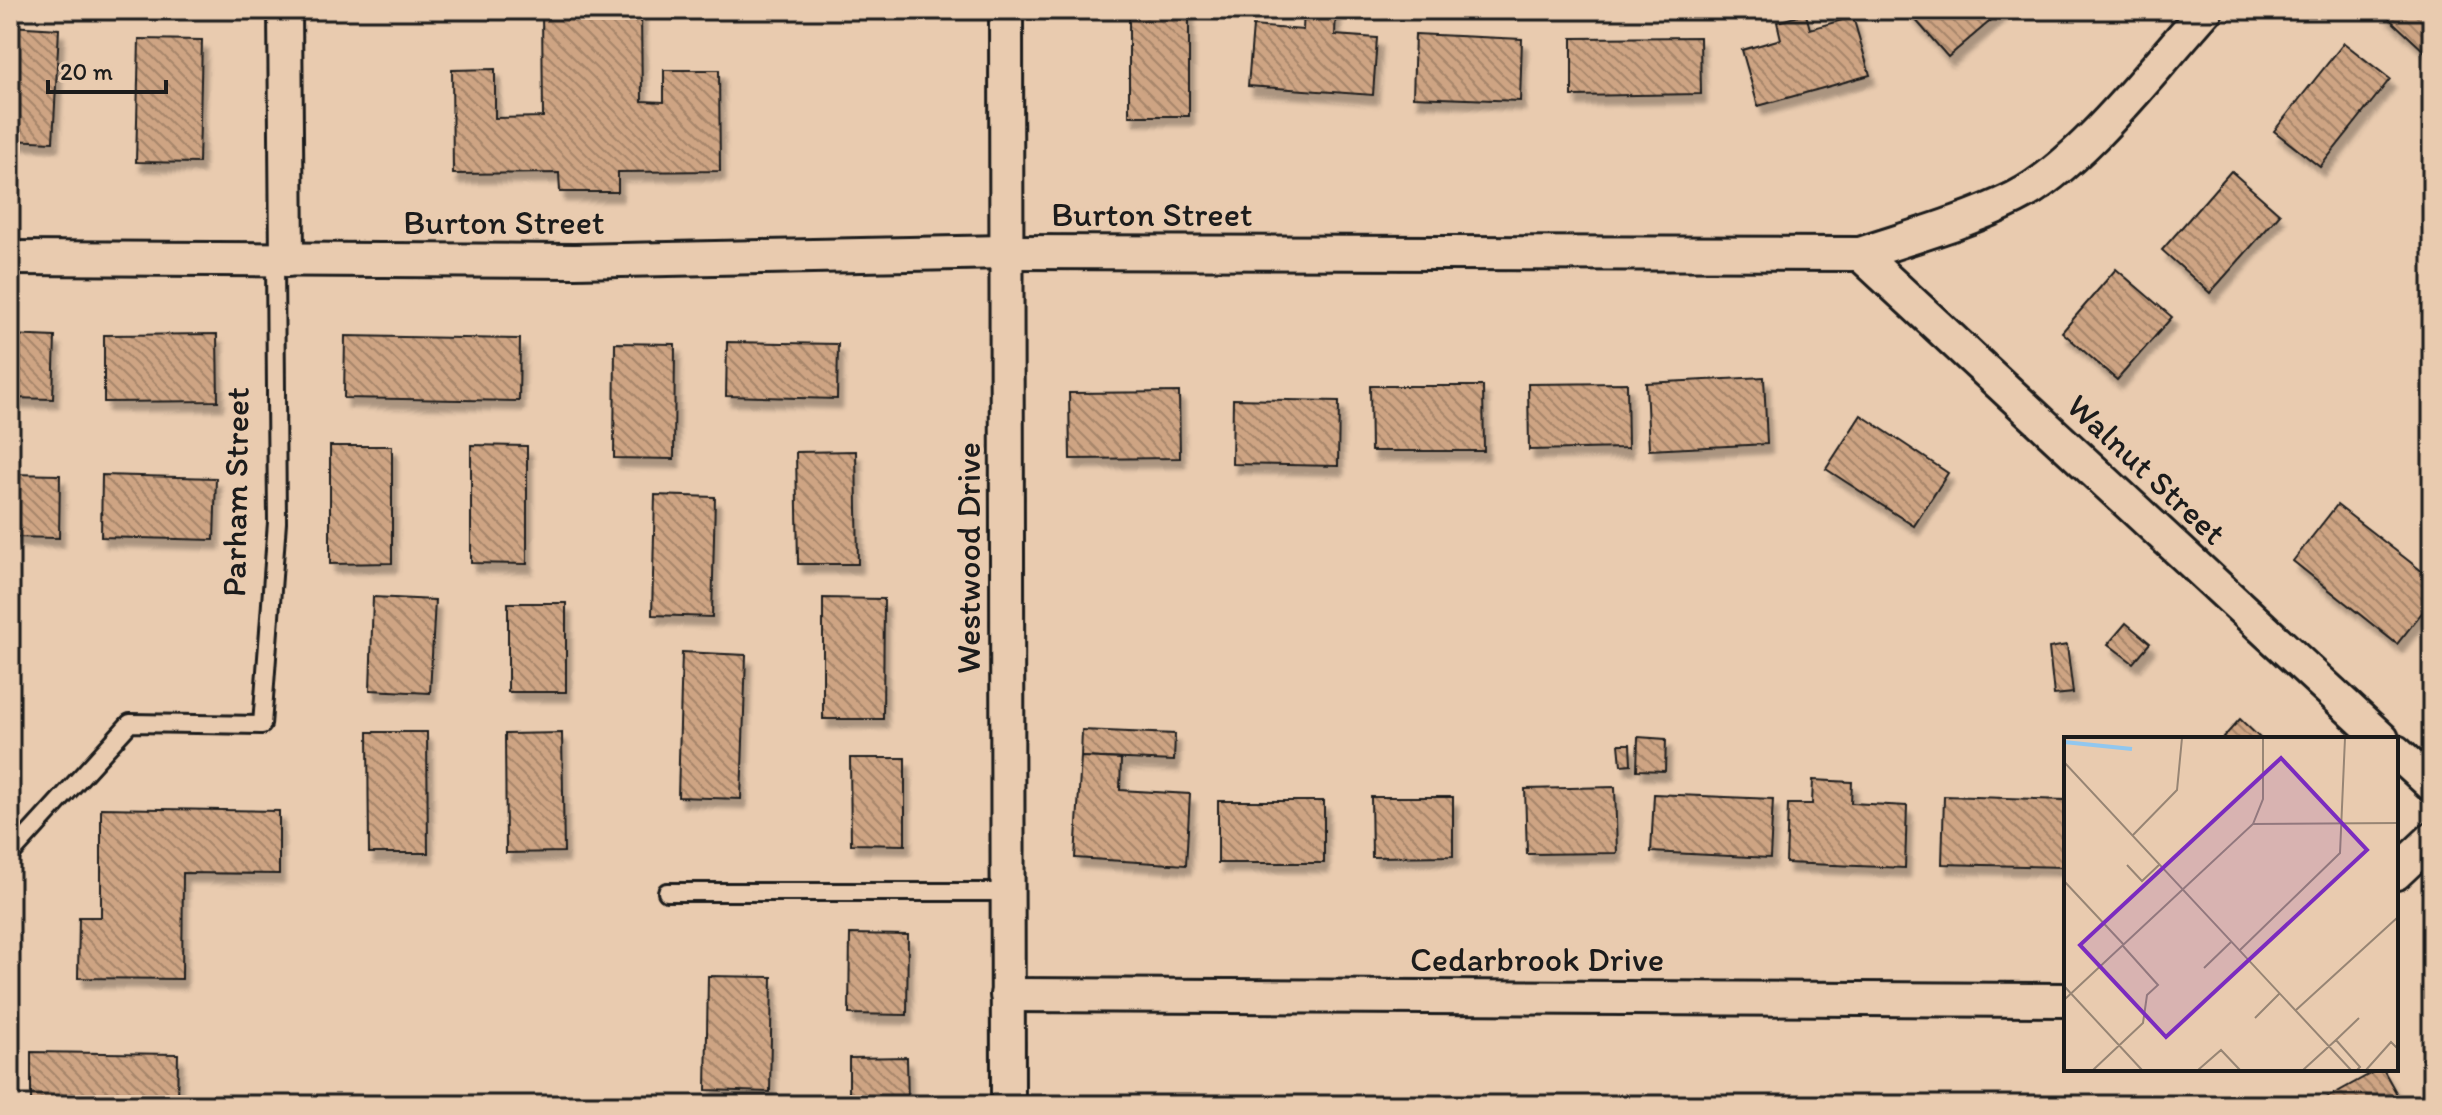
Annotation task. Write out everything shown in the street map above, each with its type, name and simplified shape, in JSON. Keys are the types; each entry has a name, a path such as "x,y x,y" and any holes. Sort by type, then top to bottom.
{"street":[{"name":"Parham Street","path":"281,260 285,10"},
{"name":"Westwood Drive","path":"1006,10 1008,1105"},
{"name":"Burton Street","path":"10,258 575,261 1005,252 1860,254 2017,197 2072,158 2206,10"},
{"name":"Walnut Street","path":"1860,254 2380,737"},
{"path":"2398,754 2432,785"},
{"path":"2398,871 2432,839"},
{"name":"Cedarbrook Drive","path":"1007,995 2064,1000"}],"lane":[{"name":"Parham Street","path":"10,855 130,723 262,725 277,522 281,260"},
{"path":"667,892 1008,892"}],"building":[{"path":"542,10 641,10 642,101 664,102 664,70 719,70 720,171 618,172 618,192 560,192 559,173 453,174 452,70 495,69 495,118 543,117"},
{"path":"1129,10 1189,10 1189,116 1129,116"},
{"path":"1304,10 1336,10 1335,35 1377,38 1373,95 1248,86 1253,26 1303,30"},
{"path":"1907,10 2003,10 1948,57"},
{"path":"2432,10 2432,43 2424,51 2381,11"},
{"path":"1806,14 1810,29 1853,17 1870,75 1758,106 1742,50 1781,39 1777,22"},
{"path":"10,26 59,29 53,142 10,140"},
{"path":"1415,34 1522,39 1520,101 1413,97"},
{"path":"1700,37 1701,94 1572,96 1572,38"},
{"path":"139,39 202,40 199,163 136,162"},
{"path":"2344,43 2390,79 2320,167 2274,131"},
{"path":"2231,171 2280,214 2210,293 2162,250"},
{"path":"2116,269 2172,317 2117,380 2062,332"},
{"path":"217,334 218,401 104,402 104,335"},
{"path":"10,335 55,337 53,399 10,398"},
{"path":"345,336 520,339 519,401 344,398"},
{"path":"727,342 838,344 837,399 726,396"},
{"path":"615,343 675,344 674,459 614,458"},
{"path":"1764,377 1767,444 1649,450 1646,383"},
{"path":"1627,383 1628,448 1529,450 1528,384"},
{"path":"1370,386 1483,386 1484,451 1371,451"},
{"path":"1179,392 1180,458 1070,459 1069,393"},
{"path":"1233,399 1339,401 1338,466 1232,464"},
{"path":"1861,415 1948,473 1914,526 1826,469"},
{"path":"471,445 527,446 527,564 471,563"},
{"path":"330,446 392,446 392,563 330,564"},
{"path":"856,451 858,564 798,564 796,452"},
{"path":"10,474 60,475 59,538 10,537"},
{"path":"102,475 216,478 214,540 101,537"},
{"path":"655,495 715,497 712,617 652,615"},
{"path":"2337,505 2432,579 2432,600 2397,644 2293,561"},
{"path":"373,597 435,600 430,693 370,690"},
{"path":"823,598 884,599 883,719 823,719"},
{"path":"508,603 566,603 566,692 508,692"},
{"path":"2126,623 2150,643 2133,663 2108,644"},
{"path":"2067,645 2073,693 2054,695 2049,648"},
{"path":"682,652 746,655 741,799 678,797"},
{"path":"2240,719 2259,737 2224,737"},
{"path":"1082,730 1175,734 1174,761 1081,757"},
{"path":"368,732 427,732 428,853 369,853"},
{"path":"562,733 564,852 506,853 505,734"},
{"path":"1638,737 1666,739 1665,771 1637,770"},
{"path":"1619,744 1630,744 1631,764 1621,765"},
{"path":"1081,757 1121,759 1120,790 1190,794 1186,865 1075,858"},
{"path":"850,758 905,758 905,845 851,844"},
{"path":"1813,780 1852,782 1851,803 1907,806 1905,868 1786,863 1788,804 1812,804"},
{"path":"1615,787 1617,853 1527,854 1525,789"},
{"path":"1654,794 1773,799 1770,858 1651,852"},
{"path":"1944,796 2064,800 2064,867 1942,864"},
{"path":"1371,797 1453,797 1453,856 1372,857"},
{"path":"1218,801 1324,801 1324,863 1218,863"},
{"path":"101,808 279,811 279,874 183,873 182,979 78,978 79,917 101,917"},
{"path":"850,934 908,935 907,1015 849,1014"},
{"path":"708,976 772,977 770,1092 706,1090"},
{"path":"31,1052 178,1054 177,1105 31,1105"},
{"path":"907,1057 908,1105 849,1105 849,1058"},
{"path":"2375,1071 2384,1071 2403,1105 2314,1105"}]}
